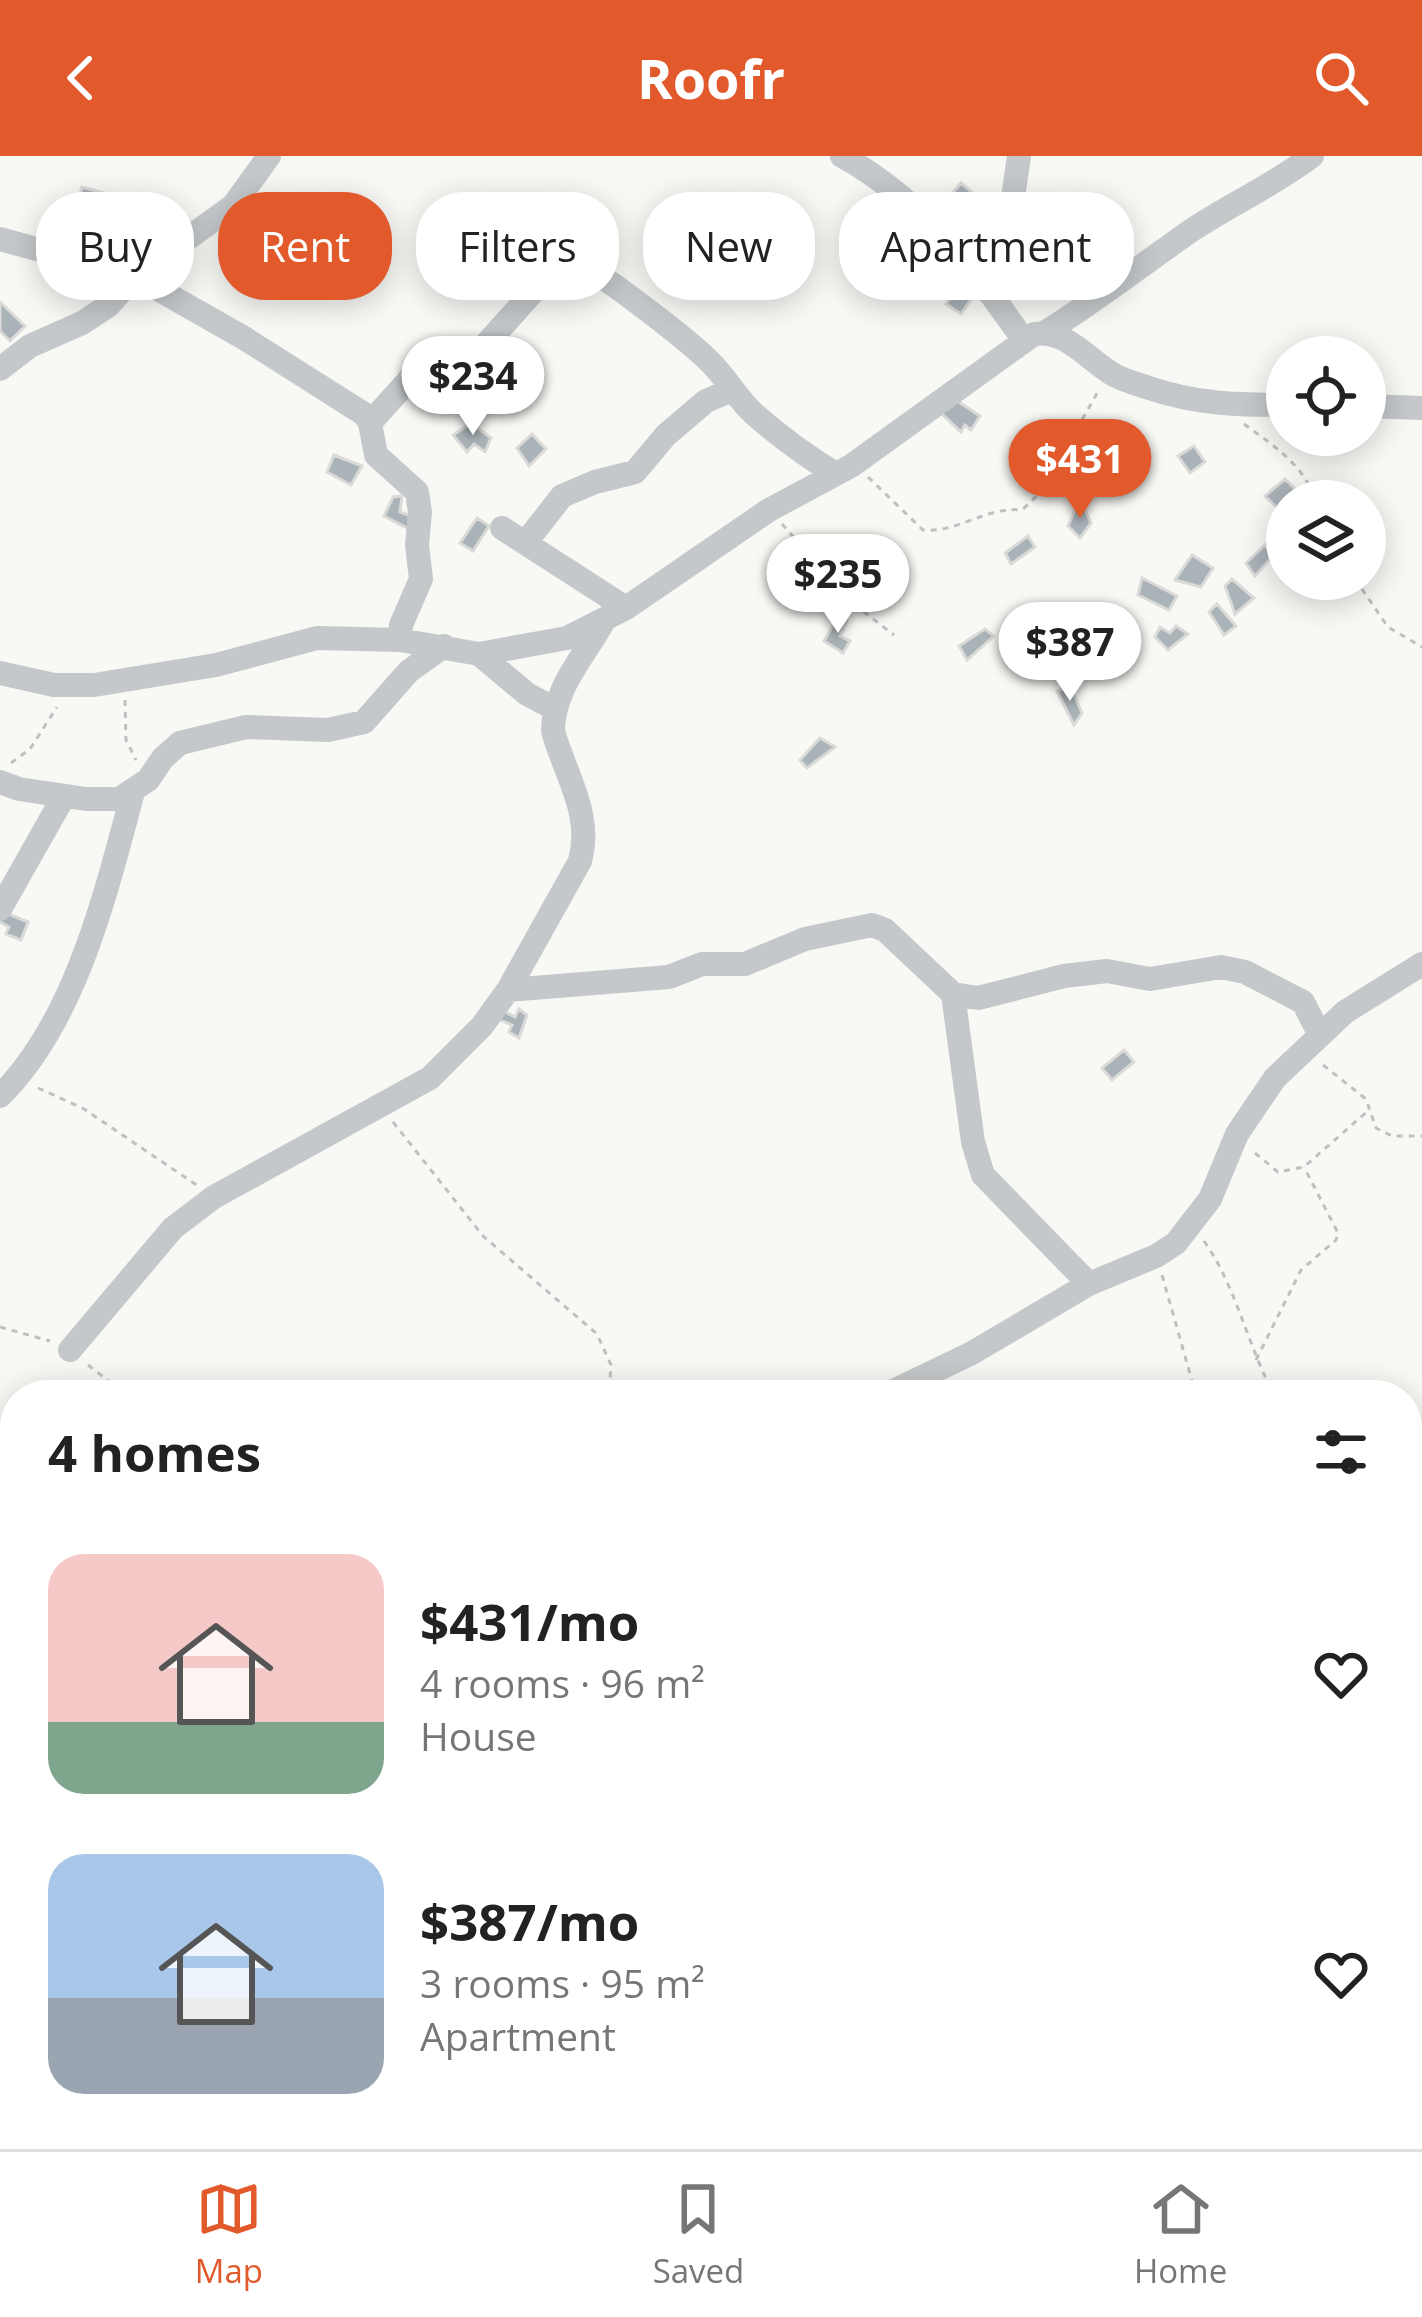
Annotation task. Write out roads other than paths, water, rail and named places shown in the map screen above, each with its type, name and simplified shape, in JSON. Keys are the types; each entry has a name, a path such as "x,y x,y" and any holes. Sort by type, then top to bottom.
{"street":[{"path":"194,234 233,206 269,156"},
{"path":"842,156 889,192"},
{"path":"1014,192 1019,156"},
{"path":"0,673 18,680 70,684 130,681 249,657 297,641 400,640 478,654 567,638 626,608 769,510 843,470 1034,335 1118,286 1194,229 1287,176 1312,156"},
{"path":"0,239 36,249"},
{"path":"370,423 416,372 464,367 558,264 570,259 593,268 702,355 732,390 800,451 843,470"},
{"path":"0,369 30,346 82,323 113,300"},
{"path":"177,300 364,414 376,455 417,492 421,579 401,625 400,640"},
{"path":"998,300 1034,335 1069,342 1114,375 1218,406 1266,405"},
{"path":"526,542 562,496 635,472 679,423 706,401 732,390"},
{"path":"1386,407 1422,408"},
{"path":"502,528 626,608"},
{"path":"70,1350 157,1244 214,1197 430,1078 482,1026 508,990 580,861 586,837 553,731 554,709 603,622"},
{"path":"8,1088 58,1016 141,786 163,758 180,743 211,733 246,727 328,730 364,722 410,671 444,646"},
{"path":"478,654 527,694 554,709"},
{"path":"3,775 64,796 119,799 141,786"},
{"path":"0,909 64,796"},
{"path":"508,990 669,977 702,964 737,966 805,939 872,925 885,930 953,994 978,998 1107,971 1150,980 1221,968 1245,972 1303,1002 1311,1040"},
{"path":"916,1380 1089,1284 1156,1256 1191,1226 1210,1199 1237,1134 1275,1078 1345,1012 1422,964"},
{"path":"953,994 973,1142 983,1175 1089,1284"}]}
